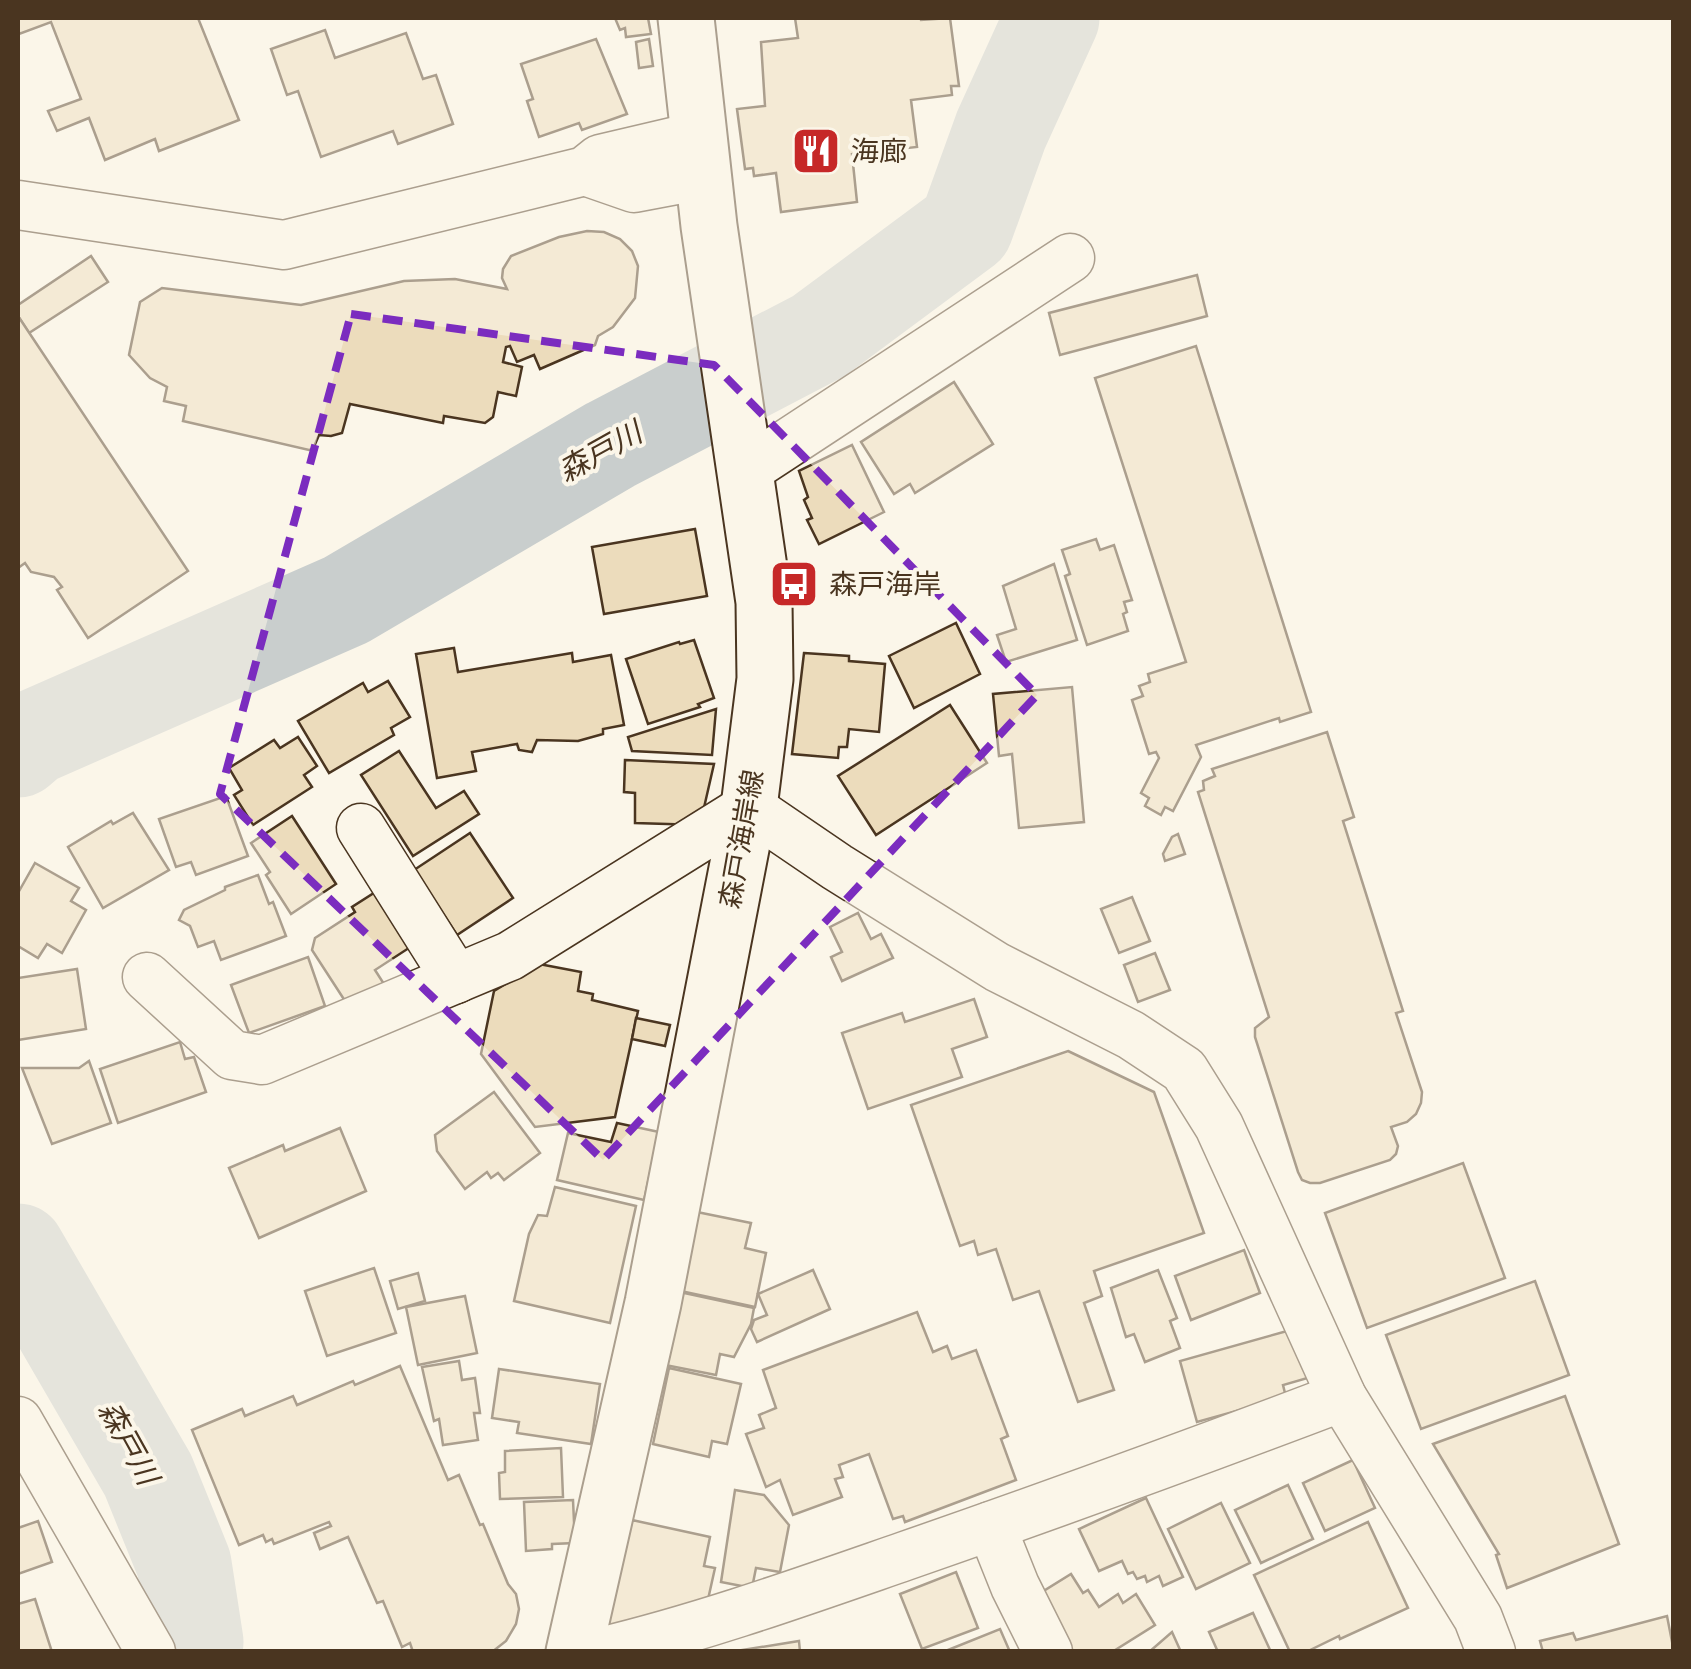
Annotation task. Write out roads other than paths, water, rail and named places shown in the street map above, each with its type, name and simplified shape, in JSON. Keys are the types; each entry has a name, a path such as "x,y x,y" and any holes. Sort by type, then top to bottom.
{"main road":[{"name":"森戸海岸線","path":"574,1652 653,1302 750,807 766,679 764,602 703,179 686,18"}],"street":[{"path":"18,205 284,246 585,171 634,188 703,179"},
{"path":"747,470 1070,258"},
{"path":"147,977 232,1055 262,1060 510,956 750,807 996,967 1131,1035 1184,1070 1219,1126 1342,1397 1478,1618 1490,1652"},
{"path":"361,828 456,979"},
{"path":"600,1652 682,1632 991,1526 1342,1397"},
{"path":"18,1420 151,1652"},
{"path":"991,1526 1014,1586 1048,1652"}],"waterway":[{"name":"森戸川","path":"18,750 32,738 346,600 610,445 819,336 966,227 1001,130 1052,18"},
{"name":"森戸川","path":"18,1251 148,1475 184,1564 196,1642 194,1652"}],"place":[{"name":"海廊","path":"816,151"},
{"name":"森戸海岸","path":"794,584"}]}
